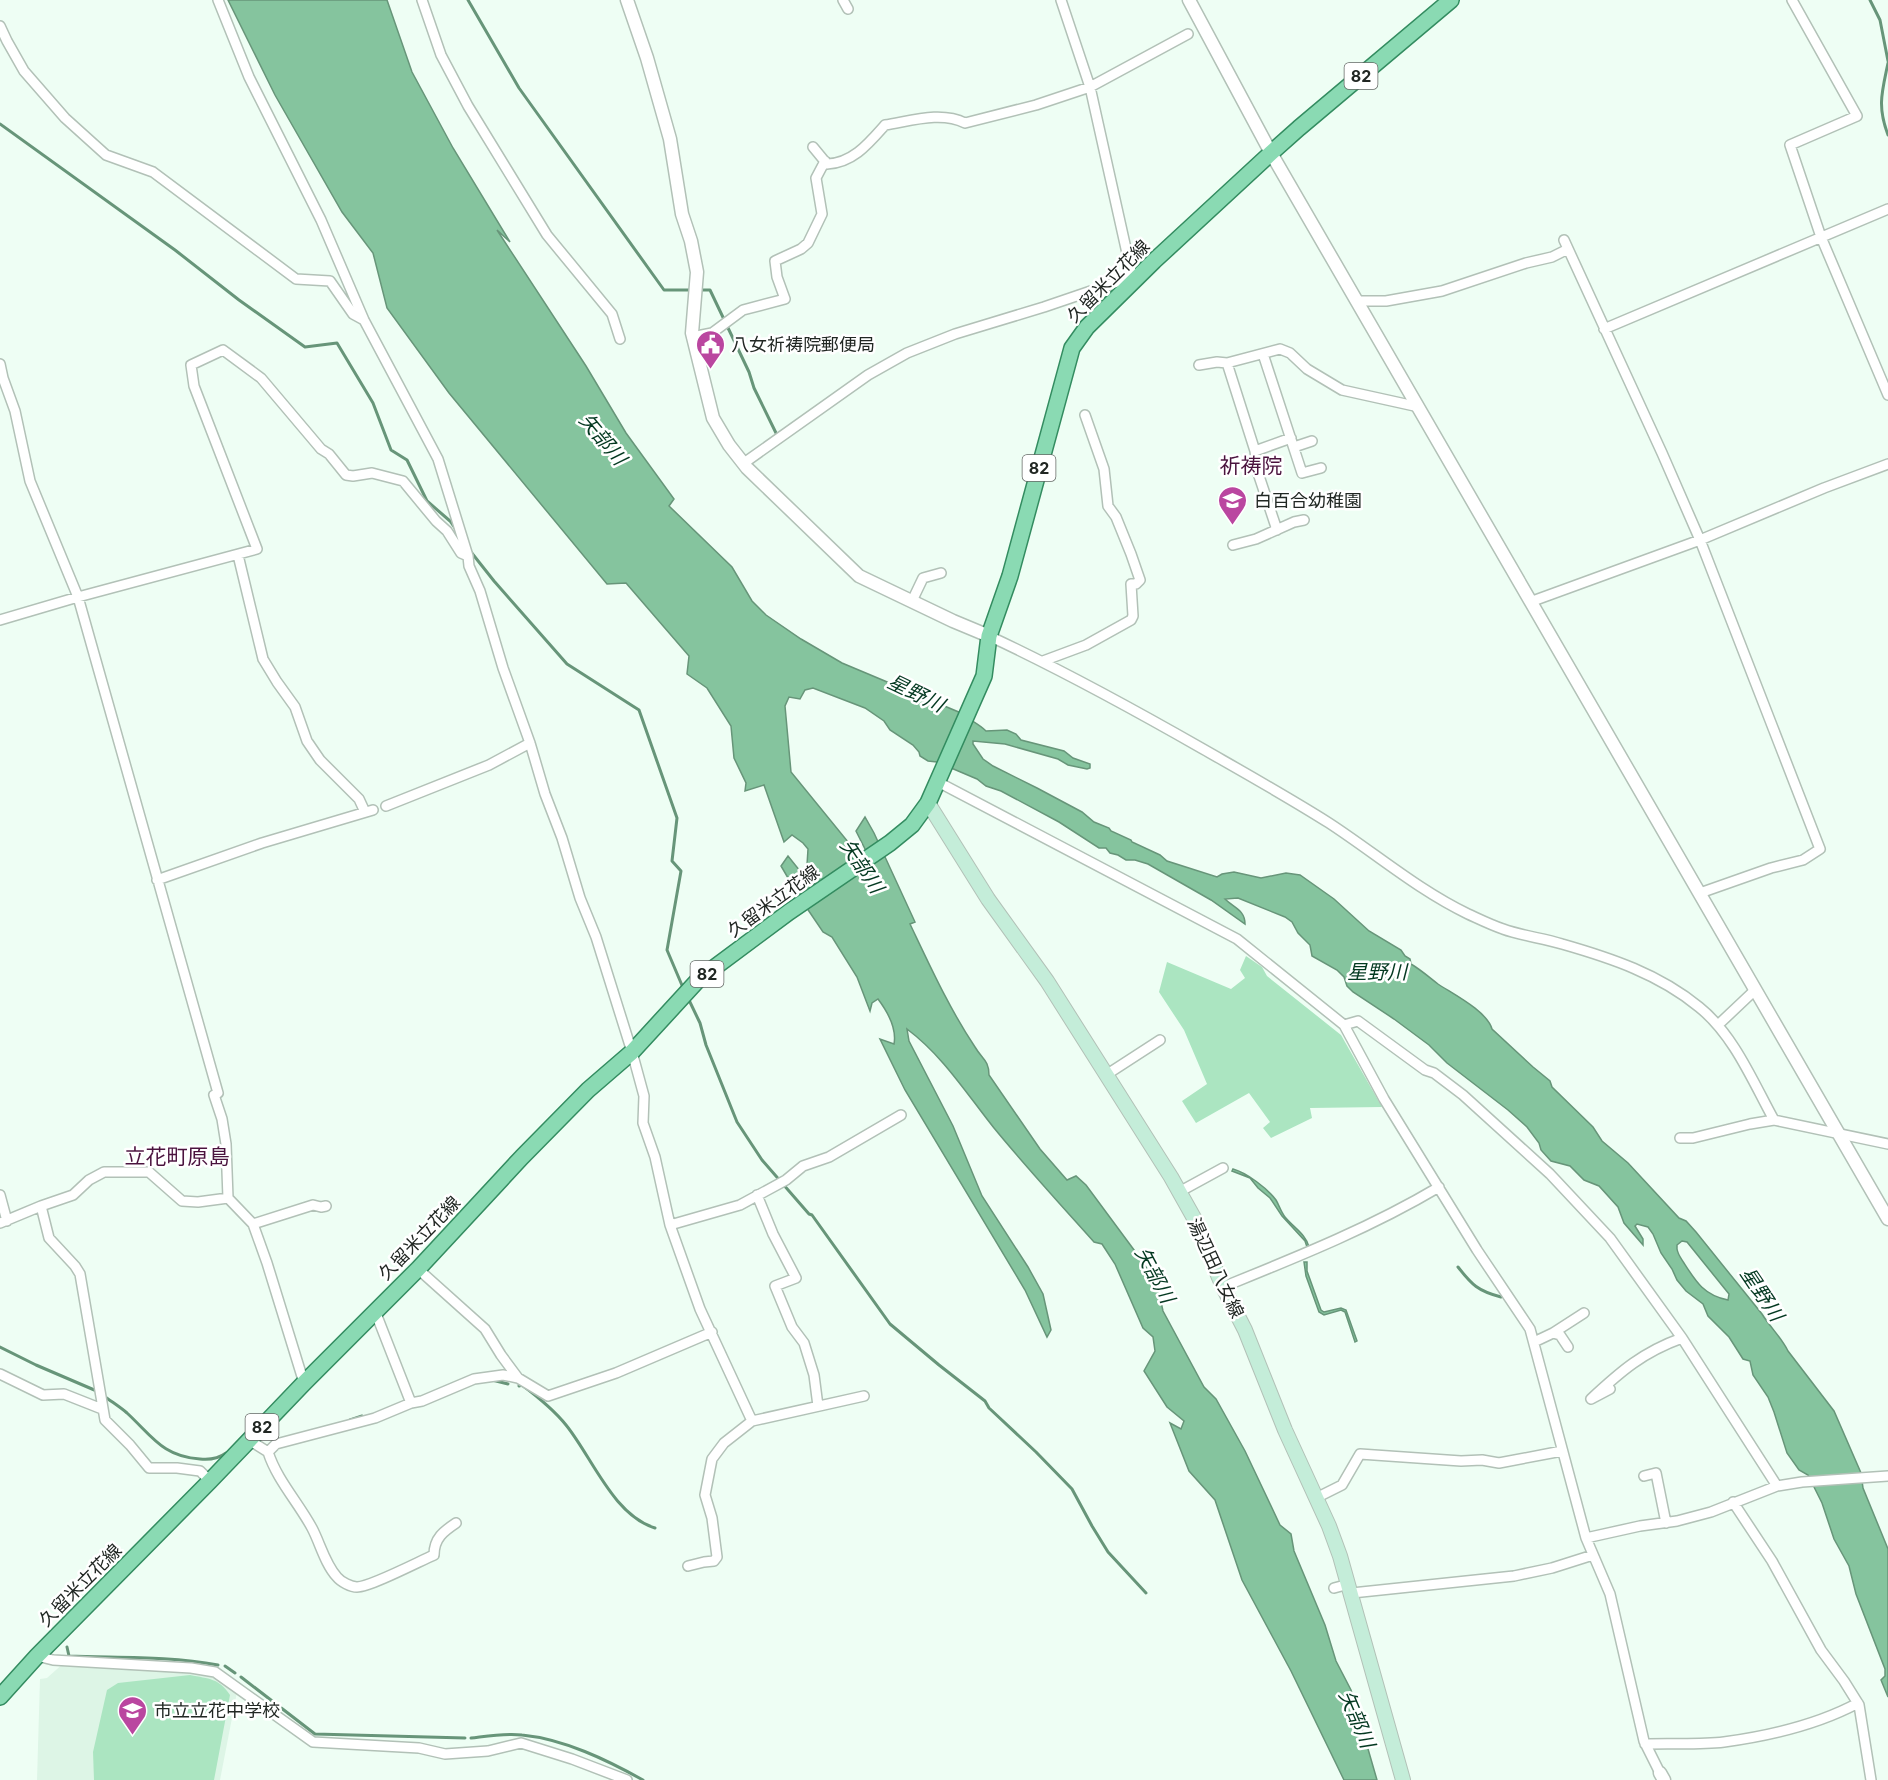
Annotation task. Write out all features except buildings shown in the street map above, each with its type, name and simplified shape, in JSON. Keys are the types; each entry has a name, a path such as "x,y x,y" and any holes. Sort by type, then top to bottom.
{"main road":[{"name":"久留米立花線","path":"0,1697 37,1656 418,1269 522,1157 588,1090 632,1052 699,979 912,825 928,803 984,676 989,636 1010,576 1072,348 1087,327 1132,280 1299,128 1451,0"},
{"name":"湯辺田八女線","path":"928,803 988,899 1047,981 1194,1218 1329,1526 1350,1589 1403,1780"}],"street":[{"path":"218,0 249,77 321,219 364,320 438,459 468,555 469,566 480,591 503,668 562,838 580,898 596,937 632,1052 644,1096 643,1123 655,1157 670,1225 693,1290 752,1421"},
{"path":"422,0 441,55 468,106 547,235 612,314 620,339"},
{"path":"627,0 647,58 669,139 682,214 691,241 697,272 692,337 713,418 729,445 777,498 859,576 1043,662 1155,722 1329,824 1429,891 1467,913 1504,929 1561,944 1639,970 1661,980 1700,1007 1718,1025 1735,1050 1774,1120"},
{"path":"744,463 868,375 907,353 955,334 1132,280 1090,87 1061,0"},
{"path":"1189,0 1271,153 1888,1219"},
{"path":"1792,0 1857,116 1790,145 1821,237 1888,395"},
{"path":"0,26 24,71 65,118 106,155 153,172 296,279 330,281 353,314 364,320"},
{"path":"813,147 827,164 835,163 853,157 885,125 939,117 957,119 965,123 1036,105 1090,87 1188,34"},
{"path":"692,337 712,333 743,310 785,299 777,277 775,261 801,249 808,243 822,214 816,178 825,162"},
{"path":"1604,329 1888,209"},
{"path":"1358,301 1386,301 1442,291 1526,263 1552,257 1566,245 1700,540 1820,849 1803,860 1771,868 1700,893"},
{"path":"1199,365 1227,363 1280,349 1290,352 1307,369 1342,390 1419,407"},
{"path":"0,620 257,549 209,428 192,376 191,365 223,350 261,378 346,475 372,473 403,481 447,531 461,553 468,555"},
{"path":"1263,354 1302,473 1321,468"},
{"path":"1227,363 1255,451 1258,473 1277,530"},
{"path":"0,364 15,411 30,481 78,597 218,1093 214,1095 222,1119 226,1144 228,1198 253,1224 304,1383"},
{"path":"1043,662 1086,645 1131,620 1133,616 1131,585 1140,580 1116,517 1108,506 1104,469 1085,415"},
{"path":"1255,451 1292,442 1312,441"},
{"path":"1530,602 1700,540 1888,464"},
{"path":"1233,545 1256,539 1304,520"},
{"path":"157,880 262,843 369,811 320,760 308,741 295,707 263,659 240,554"},
{"path":"912,601 923,578 941,573"},
{"path":"386,806 489,765 530,743"},
{"path":"938,779 1238,939 1344,1025 1384,1098 1477,1250 1530,1329 1586,1538 1610,1594 1645,1744 1662,1776"},
{"path":"1718,1025 1755,990"},
{"path":"1344,1025 1358,1021 1463,1095 1542,1166 1610,1238 1682,1338 1777,1486"},
{"path":"1106,1075 1160,1040"},
{"path":"670,1225 740,1205 804,1166 829,1157 902,1115"},
{"path":"1680,1138 1693,1138 1774,1120 1888,1144"},
{"path":"1179,1192 1223,1168"},
{"path":"0,1195 4,1222 73,1195 89,1180 104,1172 149,1172 182,1201 198,1202 228,1198"},
{"path":"1223,1287 1328,1245 1400,1210 1439,1186"},
{"path":"757,1195 773,1234 796,1278 775,1286 792,1327 804,1343 814,1375 818,1406"},
{"path":"253,1224 314,1204 321,1207 326,1206"},
{"path":"41,1206 49,1238 80,1274 105,1420 130,1445 148,1468 200,1471 210,1481"},
{"path":"418,1269 485,1329 518,1378"},
{"path":"375,1311 411,1403"},
{"path":"1534,1342 1584,1313"},
{"path":"268,1452 276,1444 375,1418 482,1377 503,1375 518,1378 548,1396 616,1373 712,1332"},
{"path":"1553,1333 1560,1335 1568,1347"},
{"path":"1610,1389 1591,1399 1638,1359 1682,1338"},
{"path":"0,1374 43,1395 64,1394 102,1409"},
{"path":"688,1566 714,1561 717,1557 712,1518 705,1495 712,1459 724,1443 752,1421 864,1396"},
{"path":"249,1440 268,1452 271,1462 311,1526 337,1577 344,1582 357,1587 371,1583 434,1555 434,1546 441,1533 456,1523"},
{"path":"1316,1498 1342,1485 1360,1454 1461,1461 1482,1460 1499,1463 1562,1451"},
{"path":"1644,1476 1656,1473 1666,1523"},
{"path":"1586,1538 1711,1512 1777,1486 1888,1476"},
{"path":"1733,1502 1772,1561 1821,1650 1858,1703 1870,1780"},
{"path":"1334,1588 1350,1589 1514,1576 1552,1568 1593,1555"},
{"path":"37,1656 53,1660 191,1668 215,1672 312,1742 419,1748 445,1754 488,1750 520,1743 572,1759 627,1780"},
{"path":"1645,1744 1722,1742 1786,1730 1858,1703"}],"shaded area":[{"path":"1246,956 1262,967 1267,976 1341,1035 1382,1107 1310,1108 1312,1118 1271,1138 1263,1128 1270,1122 1249,1093 1196,1123 1182,1101 1207,1084 1184,1030 1159,992 1167,962 1231,989 1245,978 1240,970"},
{"name":"市立立花中学校","path":"65,1662 212,1673 237,1692 220,1780 37,1780 40,1679 47,1678"},
{"path":"190,1675 218,1682 230,1695 214,1780 94,1780 93,1752 107,1690 118,1683"}],"water":[{"path":"228,0 387,0 412,72 453,148 510,242 497,230 586,366 626,433 674,499 669,506 732,567 752,601 766,615 842,663 961,713 986,731 1007,730 1016,734 1021,740 1064,751 1073,758 1090,764 1090,768 1087,769 1005,744 973,741 983,759 993,766 1082,812 1094,822 1160,855 1167,861 1217,877 1234,872 1261,878 1286,873 1300,875 1334,899 1369,931 1401,950 1410,959 1411,964 1477,1009 1492,1029 1550,1081 1552,1087 1593,1127 1602,1141 1628,1163 1679,1218 1686,1221 1696,1232 1762,1314 1834,1411 1861,1473 1863,1488 1888,1549 1888,1697 1881,1680 1885,1676 1885,1669 1856,1594 1849,1566 1834,1539 1822,1503 1808,1475 1799,1470 1787,1453 1768,1397 1753,1375 1750,1361 1743,1359 1729,1337 1708,1316 1703,1304 1686,1291 1677,1280 1648,1227 1637,1224 1635,1226 1643,1239 1643,1245 1624,1223 1618,1207 1599,1186 1584,1180 1570,1166 1551,1161 1541,1150 1539,1143 1527,1127 1508,1110 1447,1063 1429,1045 1353,992 1337,970 1312,956 1310,945 1298,933 1292,922 1285,917 1238,898 1225,899 1241,912 1245,924 1211,900 1148,864 1126,860 1110,853 1106,848 1099,848 1059,822 1001,791 937,762 928,761 920,756 913,745 890,730 884,721 865,708 813,688 805,690 800,699 789,697 785,706 791,772 857,853 866,851 856,831 865,817 915,922 910,924 940,987 986,1063 989,1075 1040,1149 1067,1180 1076,1176 1086,1185 1140,1258 1165,1296 1161,1302 1163,1311 1204,1387 1216,1399 1245,1451 1280,1525 1291,1534 1294,1551 1325,1625 1336,1661 1351,1690 1377,1780 1344,1780 1291,1671 1242,1580 1215,1500 1189,1471 1170,1423 1181,1429 1184,1421 1167,1407 1144,1371 1155,1351 1153,1337 1143,1328 1115,1264 1102,1244 1094,1242 1018,1157 943,1063 907,1029 909,1041 953,1126 982,1196 1043,1294 1051,1330 1047,1337 1025,1290 905,1090 880,1039 894,1044 893,1026 888,1014 878,999 872,1003 870,1011 857,977 832,937 823,932 781,866 788,856 812,886 816,882 807,865 808,849 792,835 784,842 764,785 745,791 746,783 734,758 731,726 707,688 687,674 689,656 626,583 607,584 449,393 387,308 373,253 342,212 275,95","holes":["1682,1241 1687,1242 1729,1294 1728,1300 1707,1291 1693,1276 1677,1249 1677,1245"]},
{"path":"1233,1169 1250,1177 1272,1195 1288,1221 1302,1234 1309,1247 1282,1216 1270,1198 1250,1178 1232,1171"},
{"path":"1304,1262 1307,1262 1307,1271 1321,1310 1324,1312 1341,1308 1346,1310 1357,1341 1355,1342 1345,1312 1341,1310 1324,1315 1319,1312 1306,1276"}],"waterway":[{"path":"468,0 519,88 664,290 692,290"},
{"path":"1870,0 1880,20 1888,61"},
{"path":"1888,63 1882,91 1883,116 1888,135"},
{"path":"0,124 305,347 337,343 373,403 391,450 407,460 427,501 450,521 457,531"},
{"path":"699,290 710,290 776,433"},
{"path":"471,552 567,664 639,710 677,818 672,861 681,871 667,950 684,990"},
{"path":"688,998 700,1023 706,1045 737,1122 762,1160 812,1215 890,1324 985,1401 989,1408 1072,1489 1108,1552 1146,1593"},
{"path":"1458,1267 1476,1286 1501,1297"},
{"path":"0,1347 99,1392"},
{"path":"492,1380 508,1384"},
{"path":"519,1386 522,1385 534,1394 561,1419 576,1438 604,1484 627,1511 640,1521 655,1528"},
{"path":"104,1396 127,1413 167,1450 187,1457 207,1459 217,1458 226,1453"},
{"path":"350,1420 362,1416"},
{"path":"271,1436 275,1437"},
{"path":"67,1647 69,1656 162,1659 218,1665"},
{"path":"225,1666 235,1673"},
{"path":"241,1677 315,1734 465,1738"},
{"path":"471,1738 516,1734 538,1737 600,1758 643,1780"}],"place":[{"name":"八女祈祷院郵便局","path":"710,370"},
{"name":"白百合幼稚園","path":"1233,526"},
{"name":"市立立花中学校","path":"133,1736"}],"district":[{"name":"祈祷院","path":"1251,465"},
{"name":"立花町原島","path":"177,1156"}],"water label":[{"name":"矢部川","path":"603,439"},
{"name":"星野川","path":"916,693"},
{"name":"矢部川","path":"862,866"},
{"name":"星野川","path":"1377,972"},
{"name":"矢部川","path":"1155,1275"},
{"name":"星野川","path":"1762,1294"},
{"name":"矢部川","path":"1357,1719"}]}
